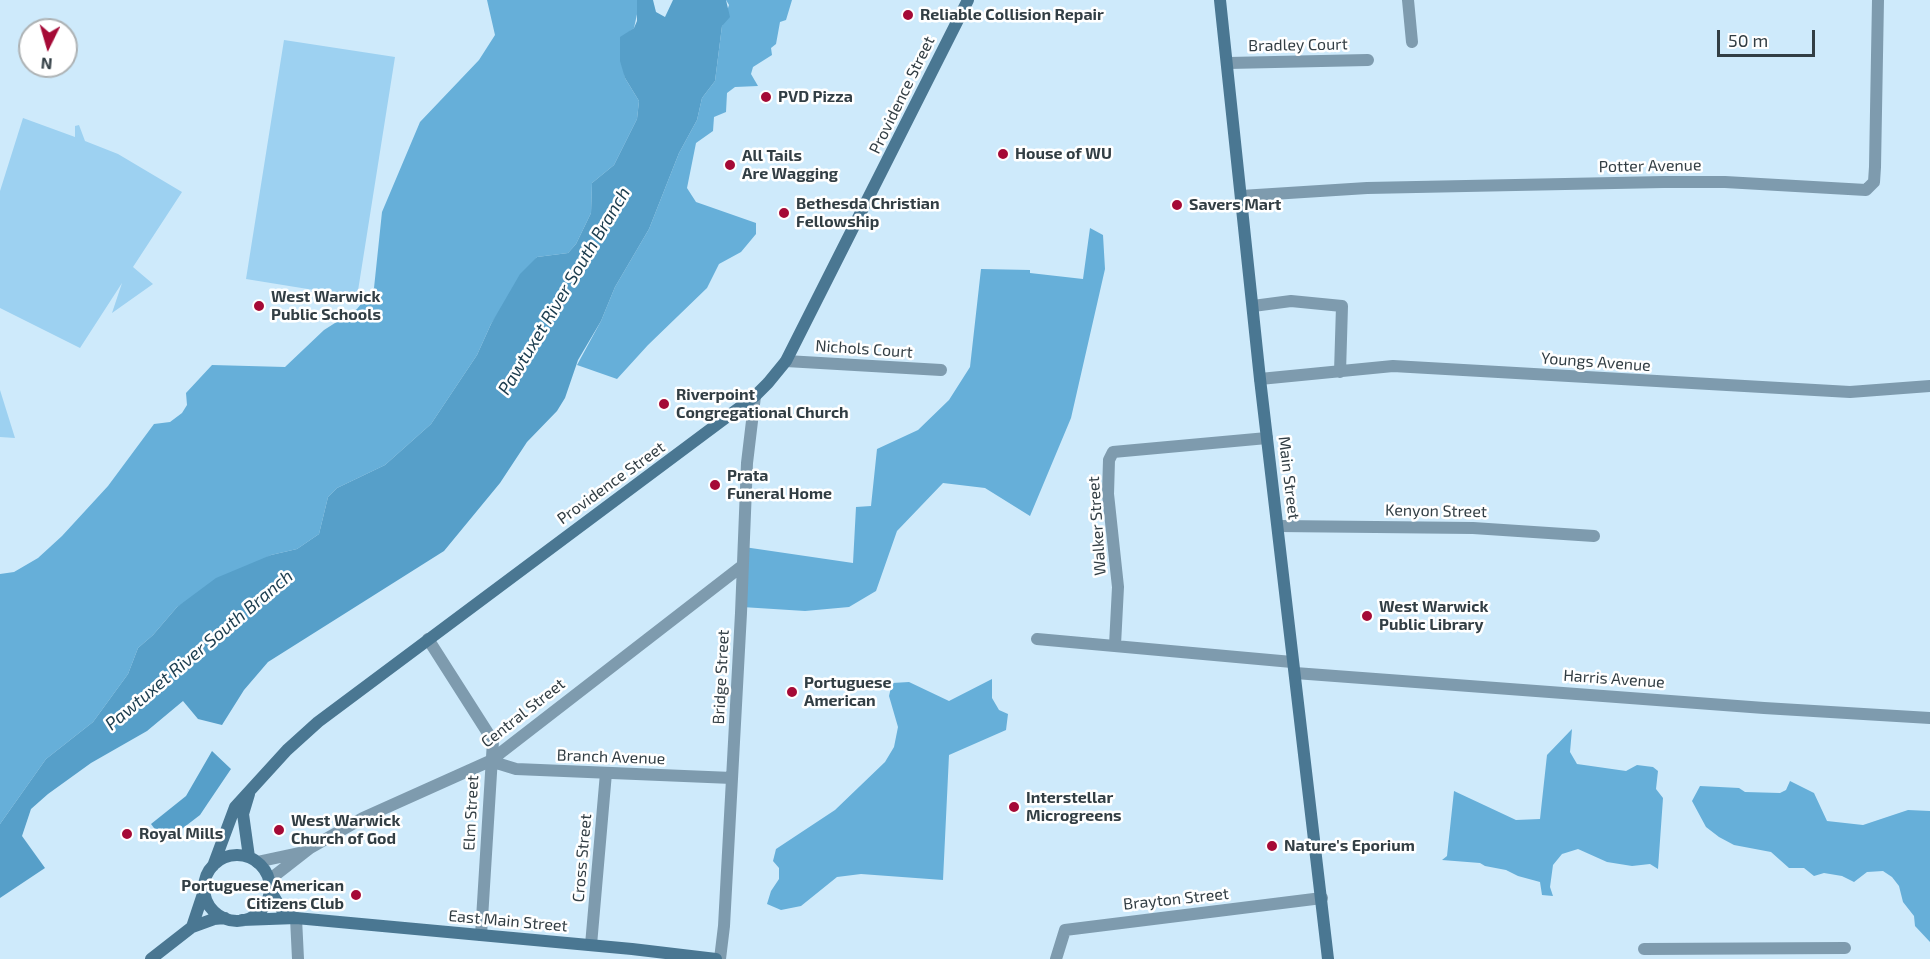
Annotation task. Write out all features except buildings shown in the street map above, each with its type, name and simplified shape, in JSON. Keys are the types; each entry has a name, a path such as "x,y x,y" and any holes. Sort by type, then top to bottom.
{"main road":[{"name":"Providence Street","path":"213,866 235,807 287,750 318,722 755,396 786,361 968,0"},
{"name":"Main Street","path":"1220,0 1260,379 1328,959"},
{"path":"250,790 243,814 253,860 282,910 296,918"},
{"path":"192,927 205,882 213,866 230,856 253,860"},
{"path":"151,959 192,927 214,919 242,920 261,910 269,885"},
{"path":"204,890 210,907 225,918"},
{"name":"East Main Street","path":"242,920 296,918 718,959"}],"street":[{"path":"1408,0 1412,42"},
{"name":"Potter Avenue","path":"1241,196 1367,188 1664,182 1725,182 1866,190 1874,182 1875,167 1878,0"},
{"name":"Bradley Court","path":"1228,63 1368,60"},
{"path":"1253,306 1292,301 1342,306 1340,372"},
{"name":"Nichols Court","path":"786,361 941,370"},
{"name":"Youngs Avenue","path":"1260,379 1393,366 1850,392 1930,386"},
{"name":"Bridge Street","path":"718,959 732,778 747,463 755,396"},
{"name":"Walker Street","path":"1115,645 1118,588 1108,494 1110,460 1113,452 1267,438"},
{"name":"Kenyon Street","path":"1278,526 1473,528 1594,536"},
{"name":"Central Street","path":"303,852 363,818 490,761 742,566"},
{"name":"Elm Street","path":"428,639 493,741 481,935"},
{"path":"1037,639 1115,645 1293,667"},
{"name":"Harris Avenue","path":"1293,667 1764,708 1930,718"},
{"name":"Branch Avenue","path":"490,761 516,769 732,778"},
{"name":"Cross Street","path":"591,945 606,773"},
{"path":"253,860 303,852"},
{"path":"269,885 303,852"},
{"name":"Brayton Street","path":"1056,959 1065,930 1322,898"},
{"path":"296,918 298,959"},
{"path":"1644,949 1739,954 1845,948"}],"shaded area":[{"path":"487,0 637,0 639,5 634,28 621,38 625,78 639,101 637,119 614,165 592,183 591,213 576,244 568,253 537,257 491,324 477,355 431,424 385,465 337,488 328,497 319,534 297,549 271,555 177,607 153,635 138,648 128,674 93,722 46,759 0,824 0,574 14,572 38,558 62,536 108,486 154,424 170,422 182,413 187,405 186,393 212,365 285,367 324,330 357,309 374,288 382,212 420,122 479,60 495,35"},
{"path":"726,0 792,0 786,20 780,22 776,44 771,48 772,55 753,67 751,74 758,86 735,87 727,93 726,112 714,117 713,131 696,143 687,188 696,202 756,223 756,234 741,252 719,264 707,288 648,345 617,379 577,365 601,321 615,287 649,229 679,153 697,120 702,98 715,81 722,26 729,5"},
{"path":"284,40 395,57 357,297 246,279"},
{"path":"23,118 75,137 75,126 79,125 85,141 118,154 182,192 133,267 153,284 112,313 122,283 80,348 0,308 0,191"},
{"path":"1090,228 1103,235 1105,269 1071,418 1030,516 985,488 943,483 897,531 876,591 849,607 805,611 742,607 744,547 853,563 856,507 871,506 877,449 918,430 949,400 970,367 981,269 1030,270 1030,273 1083,279"},
{"path":"0,390 15,438 0,437"},
{"path":"992,679 992,698 999,710 1008,714 1006,730 949,755 943,880 861,874 837,877 801,906 781,910 767,904 771,891 779,879 779,868 773,861 776,849 835,810 885,762 894,747 898,727 889,696 892,683 909,682 949,701"},
{"path":"1572,729 1570,752 1577,764 1626,771 1637,765 1653,767 1658,771 1656,789 1663,798 1658,869 1650,864 1632,866 1607,862 1578,849 1562,854 1553,865 1550,887 1553,896 1542,895 1540,882 1506,870 1480,863 1442,860 1447,856 1454,791 1516,820 1540,819 1547,755"},
{"path":"1790,781 1814,793 1827,821 1863,825 1908,810 1930,811 1930,942 1915,926 1914,916 1903,902 1899,886 1883,871 1867,872 1854,882 1842,876 1824,873 1814,876 1804,868 1789,868 1771,852 1734,845 1719,837 1706,827 1692,801 1700,786 1739,788 1745,792 1780,793 1786,790"}],"water":[{"name":"Pawtuxet River South Branch","path":"637,0 653,0 656,12 665,17 673,0 726,0 730,17 722,26 715,81 702,98 697,120 679,153 649,229 615,287 601,321 578,360 565,398 557,411 527,442 500,483 444,551 268,662 244,690 222,725 198,719 183,701 147,731 91,763 48,794 31,809 22,836 45,868 0,898 0,824 46,759 93,722 128,674 138,648 153,635 177,607 216,578 271,555 297,549 319,534 328,497 337,488 385,465 431,424 477,355 491,324 520,274 537,257 568,253 576,244 591,213 592,183 614,165 637,119 639,101 625,78 620,61 620,37 634,28 637,21"},
{"path":"212,751 231,769 200,815 170,838 163,828 157,832 151,824 186,796"}],"place":[{"name":"Reliable Collision Repair","path":"908,15"},
{"name":"PVD Pizza","path":"766,97"},
{"name":"House of WU","path":"1003,154"},
{"name":"All Tails Are Wagging","path":"730,165"},
{"name":"Savers Mart","path":"1177,205"},
{"name":"Bethesda Christian Fellowship","path":"784,213"},
{"name":"West Warwick Public Schools","path":"259,306"},
{"name":"Riverpoint Congregational Church","path":"664,404"},
{"name":"Prata Funeral Home","path":"715,485"},
{"name":"West Warwick Public Library","path":"1367,616"},
{"name":"Portuguese American","path":"792,692"},
{"name":"Interstellar Microgreens","path":"1014,807"},
{"name":"West Warwick Church of God","path":"279,830"},
{"name":"Royal Mills","path":"127,834"},
{"name":"Nature's Eporium","path":"1272,846"},
{"name":"Portuguese American Citizens Club","path":"356,895"}]}
